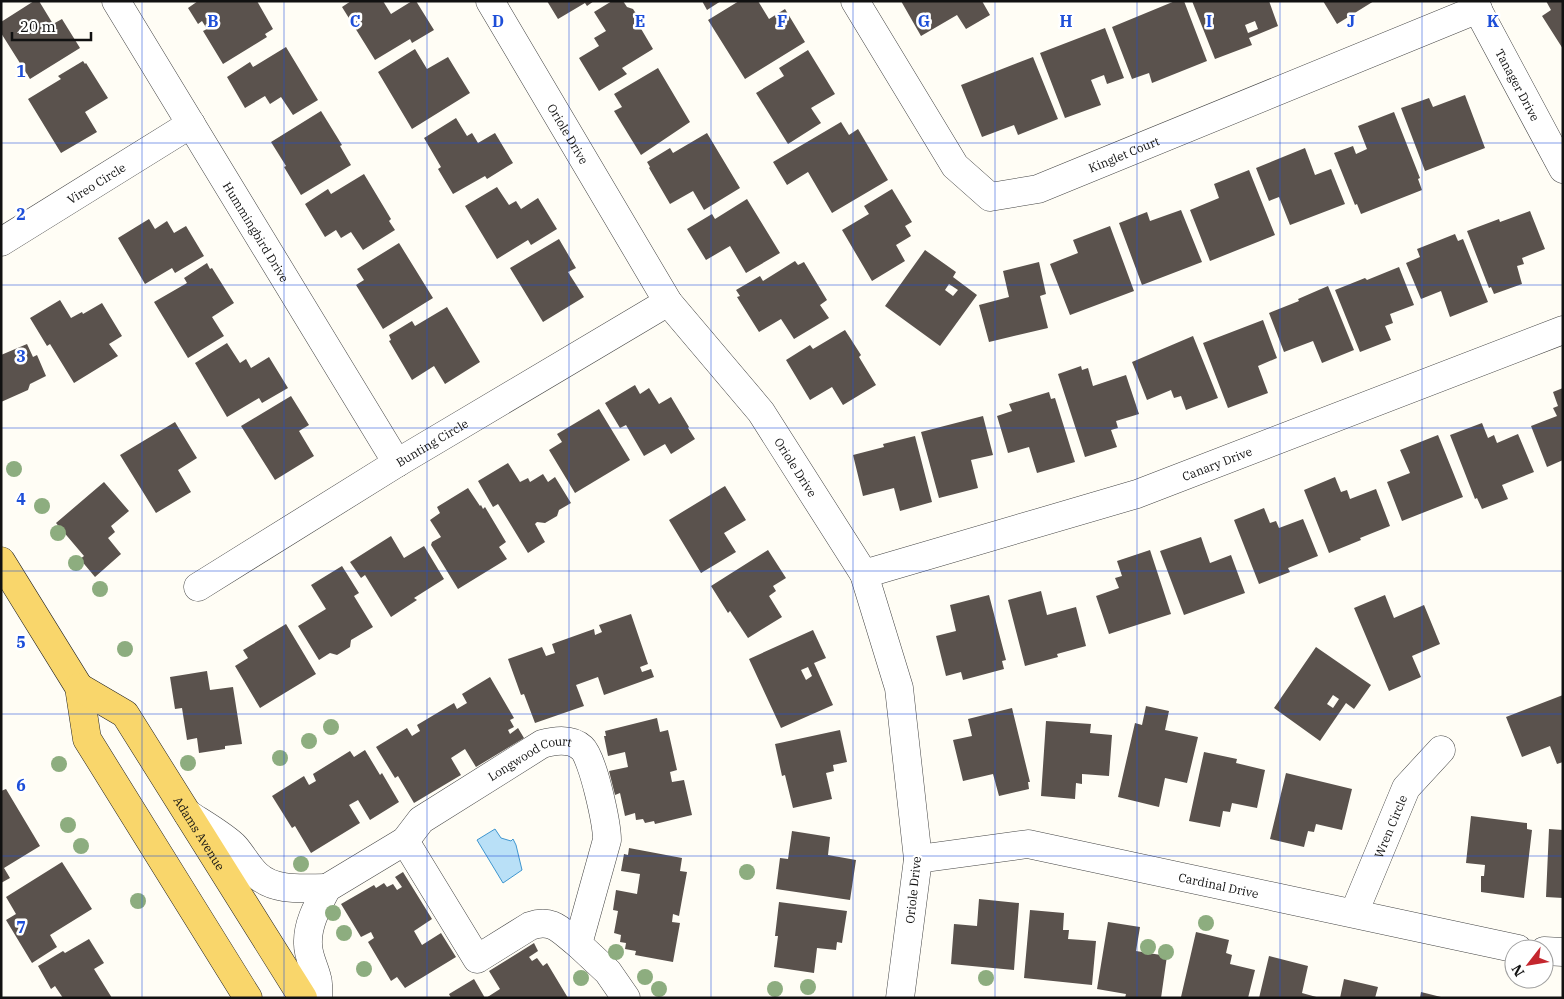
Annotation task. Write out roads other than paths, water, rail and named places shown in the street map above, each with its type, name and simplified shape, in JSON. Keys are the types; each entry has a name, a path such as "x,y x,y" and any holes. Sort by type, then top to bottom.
{"main road":[{"name":"Adams Avenue","path":"1,561 79,687 88,739 248,998"},
{"name":"Adams Avenue","path":"79,687 125,714 303,998"}],"street":[{"name":"Hummingbird Drive","path":"116,1 398,463"},
{"name":"Oriole Drive","path":"490,1 668,302 761,412 864,574 899,688 918,859 900,998"},
{"name":"Kinglet Court","path":"855,1 956,166 990,197 1038,189 1475,5"},
{"name":"Tanager Drive","path":"1475,5 1563,169"},
{"name":"Vireo Circle","path":"1,242 191,124"},
{"name":"Bunting Circle","path":"198,587 398,463 668,302"},
{"name":"Canary Drive","path":"864,574 1138,494 1563,330"},
{"name":"Longwood Court","path":"327,888 405,841 421,820 542,744 554,740 566,740 584,749 589,759 607,827 607,840 578,944"},
{"name":"Wren Circle","path":"1354,913 1406,788 1440,750"},
{"path":"188,814 235,847 246,864 258,876 276,886 327,888 314,913 309,931 308,944 311,962 318,979 318,998"},
{"path":"405,841 477,959 530,926 538,923 552,924 578,944 609,985 626,998"},
{"name":"Cardinal Drive","path":"918,859 1028,844 1504,946"}],"water":[{"path":"495,829 501,838 511,841 513,839 522,870 503,883 477,840"}]}
